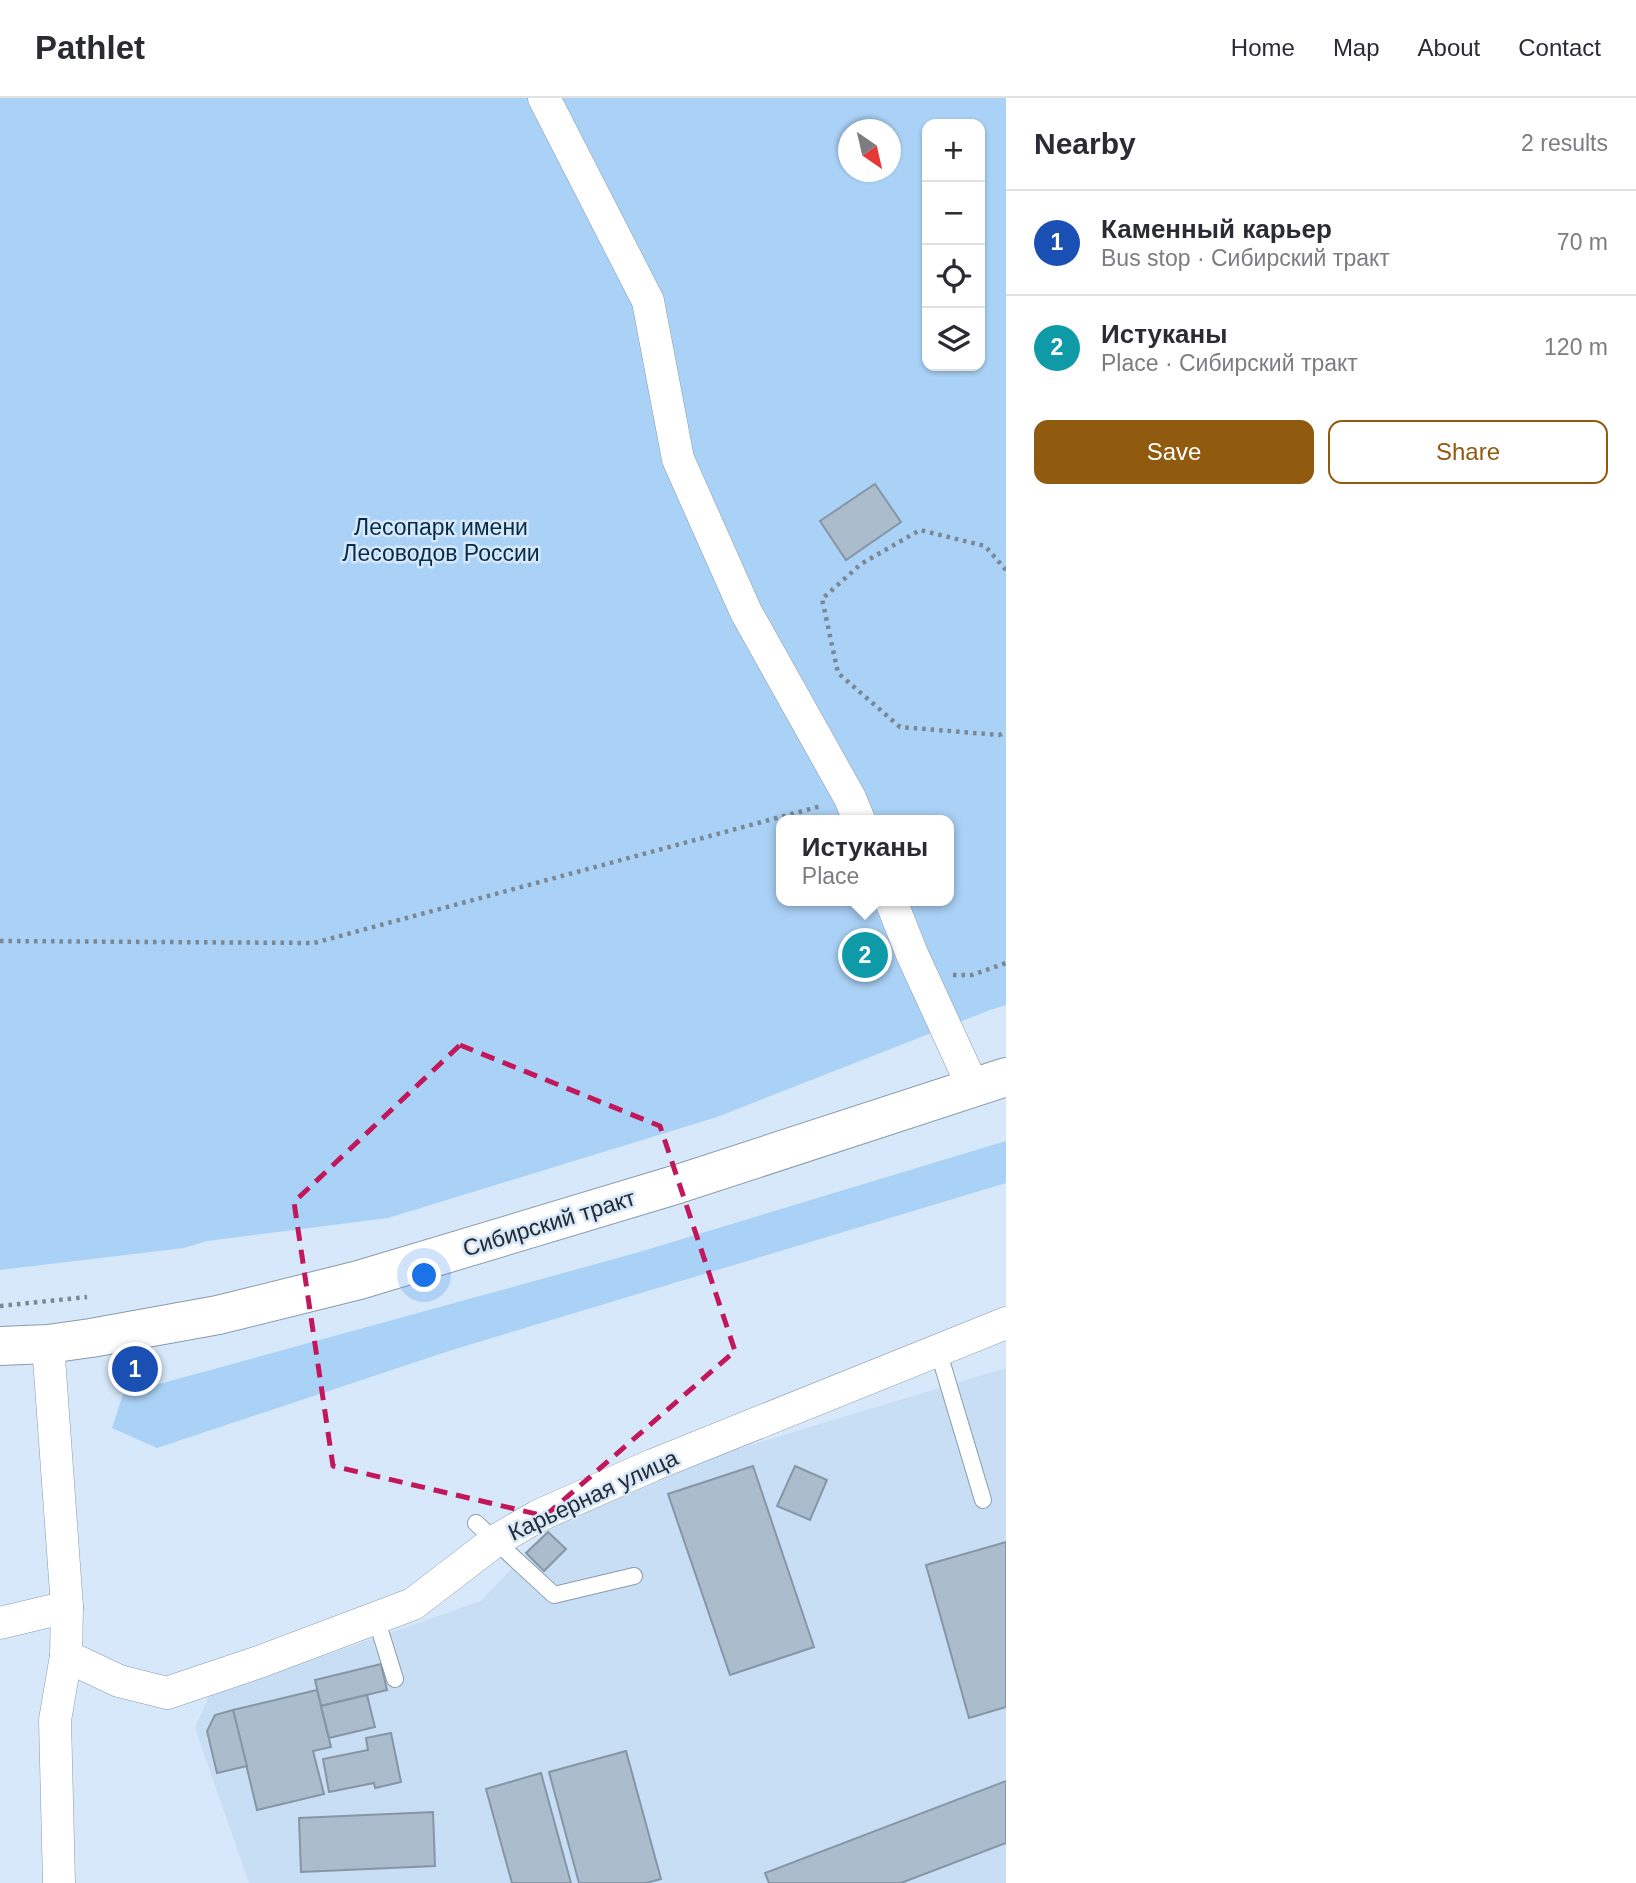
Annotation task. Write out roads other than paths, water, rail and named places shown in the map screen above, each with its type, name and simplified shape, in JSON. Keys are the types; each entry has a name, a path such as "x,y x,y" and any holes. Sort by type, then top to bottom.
{"main road":[{"name":"Сибирский тракт","path":"0,1346 48,1344 218,1315 359,1280 678,1184 989,1082"}],"street":[{"path":"544,98 648,301 678,459 746,612 854,809"},
{"path":"893,906 912,954 989,1082"},
{"name":"Карьерная улица","path":"66,1656 119,1681 167,1693 259,1662 413,1604 486,1532 538,1516 653,1465 1006,1323"},
{"path":"48,1344 67,1606 66,1656 55,1720 59,1883"},
{"path":"0,1623 67,1606"}],"lane":[{"path":"938,1350 983,1500"},
{"path":"486,1532 554,1595 634,1576"},
{"path":"376,1618 395,1679"}],"place":[{"name":"Истуканы","path":"865,955"},
{"name":"Каменный карьер","path":"135,1369"}],"park label":[{"name":"Лесопарк имени Лесоводов России","path":"441,540"}]}
